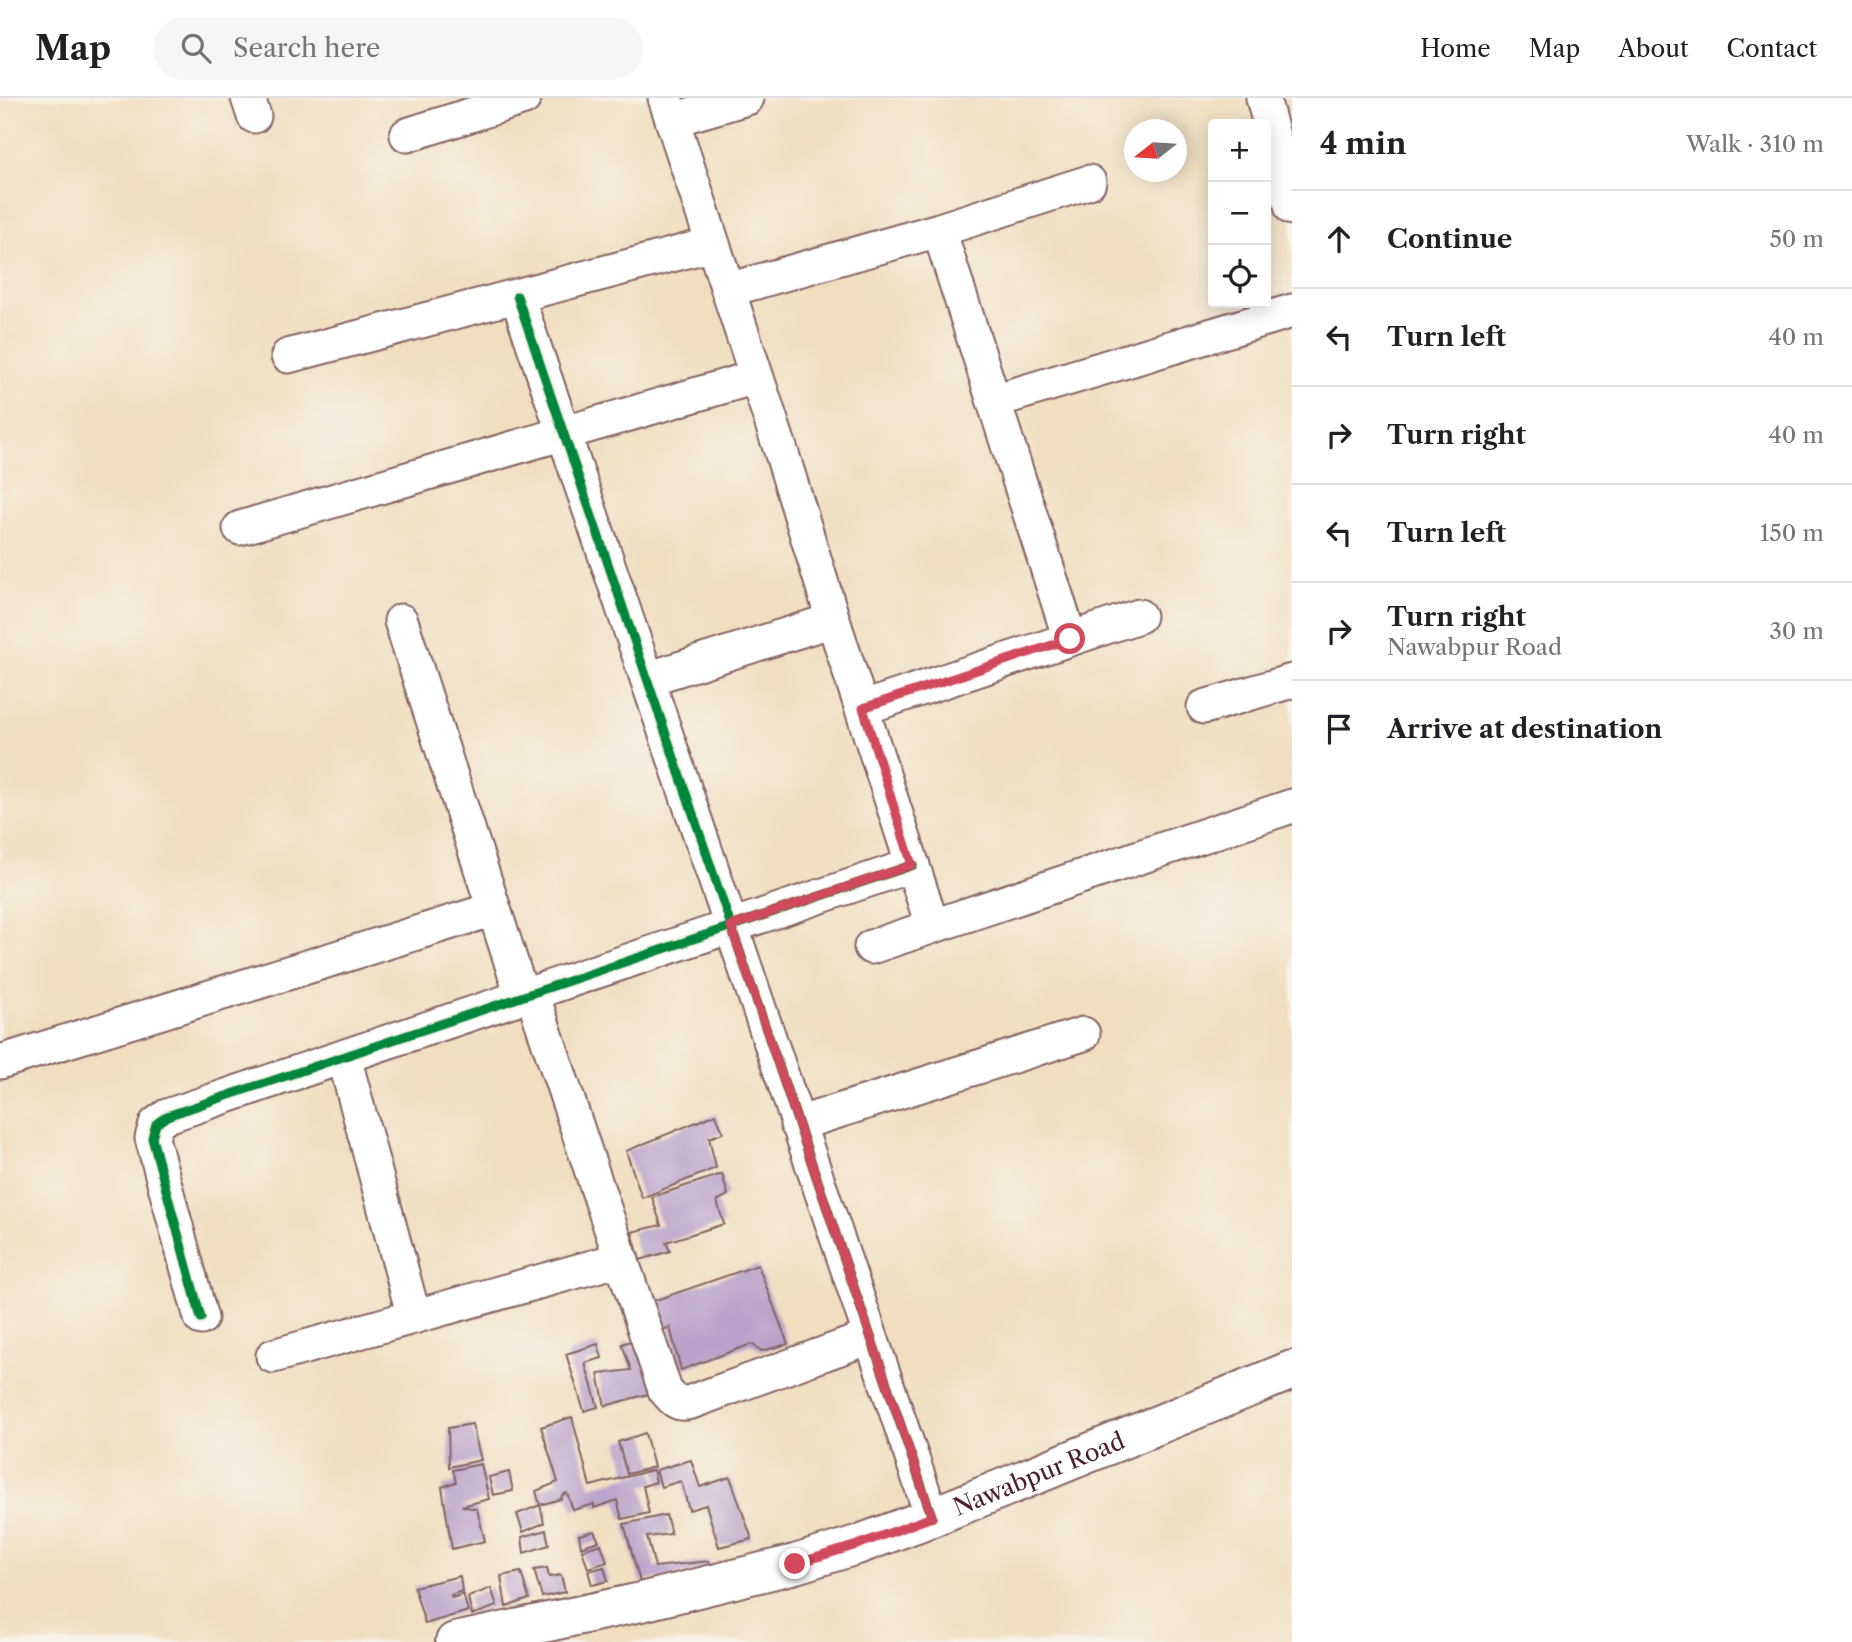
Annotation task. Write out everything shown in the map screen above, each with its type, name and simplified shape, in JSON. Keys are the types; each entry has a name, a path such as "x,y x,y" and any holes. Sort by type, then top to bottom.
{"street":[{"path":"407,135 524,98"},
{"path":"747,98 669,109 932,925"},
{"path":"1263,98 1292,208"},
{"path":"728,290 939,230 1089,182"},
{"path":"939,230 1070,639"},
{"path":"288,356 713,244"},
{"path":"517,296 932,1517"},
{"path":"994,401 1292,311"},
{"path":"240,528 756,377"},
{"path":"863,708 1139,616"},
{"path":"647,679 833,620"},
{"path":"401,621 494,909 621,1259 665,1390 673,1401 682,1405 870,1336"},
{"path":"1204,707 1292,681"},
{"path":"871,947 1292,806"},
{"path":"201,1318 152,1138 156,1124 167,1116 912,865"},
{"path":"0,1062 494,909"},
{"path":"797,1124 1083,1034"},
{"path":"344,1057 414,1317"},
{"path":"273,1356 621,1259"},
{"name":"Nawabpur Road","path":"455,1642 544,1633 857,1545 1292,1370"}],"building":[{"path":"716,1114 723,1133 709,1138 716,1168 642,1198 626,1151"},
{"path":"722,1174 728,1195 717,1201 724,1224 666,1242 670,1251 640,1260 632,1232 661,1225 652,1197"},
{"path":"758,1265 788,1344 762,1351 751,1344 681,1370 670,1327 660,1331 650,1302"},
{"path":"631,1341 633,1348 640,1346 655,1392 605,1406 598,1374 631,1370 622,1344"},
{"path":"598,1344 602,1358 585,1363 598,1407 584,1411 566,1354"},
{"path":"572,1417 590,1486 653,1470 656,1482 643,1486 649,1513 622,1519 617,1500 594,1508 594,1504 573,1510 567,1493 562,1495 561,1499 540,1505 536,1491 558,1482 541,1427"},
{"path":"472,1424 481,1460 449,1467 448,1428"},
{"path":"645,1433 654,1467 627,1474 618,1442"},
{"path":"691,1460 700,1487 730,1477 752,1539 719,1547 706,1505 689,1510 681,1481 661,1487 656,1470"},
{"path":"481,1464 489,1499 462,1506 477,1509 485,1541 452,1549 442,1487 456,1482 453,1470"},
{"path":"509,1472 513,1491 493,1495 489,1477"},
{"path":"540,1505 544,1523 523,1532 517,1514"},
{"path":"666,1515 671,1534 647,1537 655,1567 709,1561 710,1565 724,1562 727,1565 640,1582 624,1524"},
{"path":"546,1530 549,1545 524,1553 522,1537"},
{"path":"594,1531 599,1541 581,1547 579,1535"},
{"path":"601,1544 607,1562 588,1568 582,1550"},
{"path":"604,1567 608,1581 592,1585 588,1571"},
{"path":"547,1568 549,1577 561,1575 565,1592 542,1597 534,1570"},
{"path":"521,1572 529,1599 506,1607 501,1576"},
{"path":"460,1576 462,1591 451,1595 452,1598 463,1594 468,1611 425,1624 414,1587"},
{"path":"491,1588 497,1606 472,1615 468,1597"}],"cycle path":[{"path":"517,296 932,1517"},
{"path":"201,1318 152,1138 156,1124 167,1116 913,865"}],"route":[{"path":"795,1564 857,1545 932,1517 731,926 912,865 863,708 1070,639"}]}
